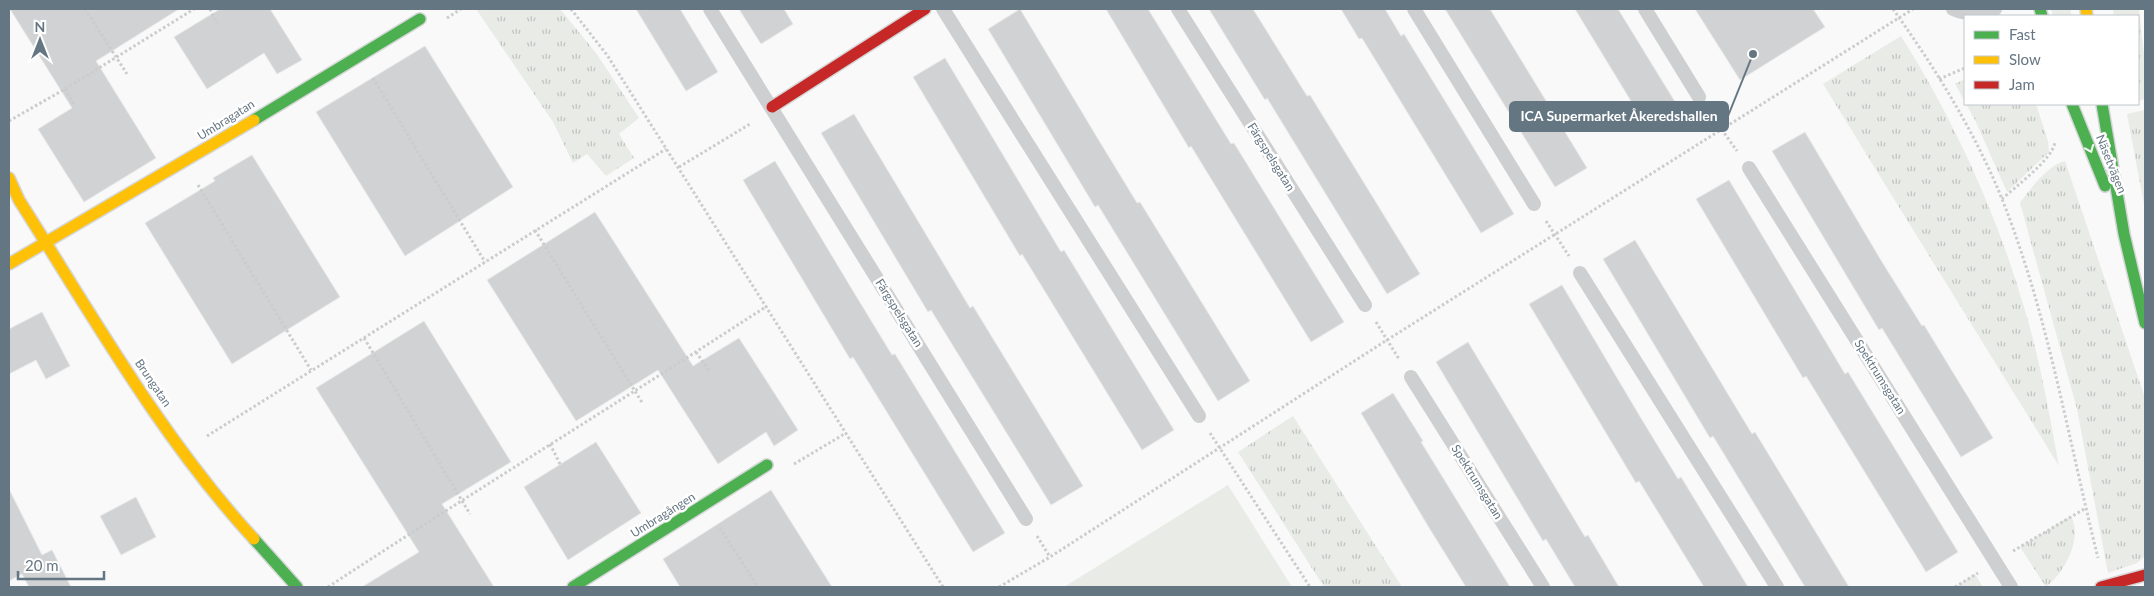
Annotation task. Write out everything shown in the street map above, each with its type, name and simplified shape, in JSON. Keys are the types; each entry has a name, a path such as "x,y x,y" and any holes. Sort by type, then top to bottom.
{"street":[{"path":"772,107 925,9"},
{"name":"Umbragatan","path":"9,264 184,162 420,19"},
{"name":"Näsetvägen","path":"2072,105 2124,234"},
{"name":"Näsetvägen","path":"2102,105 2124,234 2145,323"},
{"name":"Brungatan","path":"9,178 18,200 142,394 228,511 297,587"},
{"name":"Umbragången","path":"574,587 767,465"},
{"path":"2103,586 2145,575"}],"lane":[{"name":"Färgspelsgatan","path":"710,9 1026,519"},
{"path":"943,9 1199,416"},
{"name":"Färgspelsgatan","path":"1178,9 1365,306"},
{"path":"1414,9 1534,204"},
{"path":"1645,9 1699,97"},
{"path":"1953,9 1979,13 1995,9"},
{"name":"Spektrumsgatan","path":"1749,168 2011,587"},
{"path":"1580,273 1777,587"},
{"name":"Spektrumsgatan","path":"1410,376 1543,587"}],"path":[{"path":"86,9 127,74"},
{"path":"9,121 65,89 194,9"},
{"path":"210,9 217,24"},
{"path":"570,9 607,55 943,587"},
{"path":"1893,9 1939,79 1971,133 2002,199 2037,300 2103,586"},
{"path":"999,587 1050,557 1387,340 1722,131 1913,9"},
{"path":"360,56 485,262"},
{"path":"1939,79 1964,68"},
{"path":"65,89 75,106"},
{"path":"1699,97 1749,168"},
{"path":"679,167 745,128 772,107"},
{"path":"2002,199 2048,156 2055,148 2056,138"},
{"path":"184,450 666,149"},
{"path":"184,162 311,370"},
{"path":"1534,204 1580,273"},
{"path":"535,230 643,404"},
{"path":"328,587 461,500 767,306"},
{"path":"1365,306 1410,376"},
{"path":"364,338 470,514"},
{"path":"696,352 710,372"},
{"path":"1199,416 1310,587"},
{"path":"767,465 786,469 846,433"},
{"path":"550,444 561,466"},
{"path":"705,504 758,587"},
{"path":"1955,587 2086,508"}],"green space":[{"path":"476,9 560,9 596,53 639,118 619,134 634,158 606,176 587,154 573,163 553,122"},
{"path":"2051,9 2070,9 2072,15 2053,15"},
{"path":"2113,9 2139,9 2145,63 2145,99 2139,101 2139,15 2114,15"},
{"path":"1901,36 1939,100 1956,134 1972,167 2000,236 2035,346 2059,466 1823,84"},
{"path":"1964,80 1964,100 1955,84"},
{"path":"1967,105 2036,105 2048,141 2049,152 2007,192"},
{"path":"2145,110 2145,210 2127,114"},
{"path":"2065,161 2145,398 2145,556 2137,563 2108,573 2077,409 2020,203 2046,172"},
{"path":"1293,416 1402,587 1324,587 1238,452"},
{"path":"1228,485 1292,587 1064,587"},
{"path":"2071,516 2075,535 2070,555 2053,581 2046,587 2020,547"},
{"path":"1975,574 1983,587 1955,587"}],"building":[{"path":"10,9 179,9 96,61 156,158 84,202 38,129 72,108"},
{"path":"220,9 270,9 302,60 277,74 264,53 207,89 174,37"},
{"path":"636,9 680,9 718,72 686,91"},
{"path":"739,9 784,9 793,24 761,44"},
{"path":"1020,9 1137,203 1140,202 1250,381 1218,401 1098,205 1095,207 988,29"},
{"path":"1106,9 1148,9 1231,144 1234,143 1344,322 1311,342 1191,146 1189,148"},
{"path":"1209,9 1253,9 1307,96 1310,95 1420,274 1387,294 1267,98 1265,100"},
{"path":"1341,9 1385,9 1401,36 1404,34 1514,214 1481,233 1362,38 1359,39"},
{"path":"1445,9 1490,9 1587,168 1555,187"},
{"path":"1575,9 1618,9 1680,110 1648,129"},
{"path":"1695,9 1813,9 1825,27 1740,80"},
{"path":"425,46 513,187 405,256 316,112"},
{"path":"945,58 1061,252 1064,250 1174,430 1142,450 1022,254 1020,256 913,77"},
{"path":"854,114 970,308 973,306 1083,486 1051,505 931,310 928,312 821,133"},
{"path":"1805,132 1882,262 1922,326 1924,325 1993,438 1961,457 1882,328 1879,330 1772,151"},
{"path":"252,155 340,297 232,364 145,223 215,181 213,178"},
{"path":"775,161 892,355 895,354 1005,533 973,552 853,357 850,359 743,180"},
{"path":"1729,180 1845,374 1848,372 1958,552 1926,572 1806,376 1803,378 1696,199"},
{"path":"595,212 693,366 739,338 798,430 774,446 766,432 718,464 658,370 576,421 487,280"},
{"path":"1635,240 1752,434 1755,432 1849,587 1805,587 1713,436 1710,438 1603,259"},
{"path":"1562,285 1678,479 1681,477 1748,587 1704,587 1639,481 1636,483 1529,304"},
{"path":"42,312 70,366 46,379 36,360 9,374 9,329"},
{"path":"424,321 511,462 442,504 494,587 362,587 419,552 316,388"},
{"path":"1468,342 1585,537 1588,535 1619,587 1575,587 1546,539 1543,541 1436,362"},
{"path":"1393,393 1510,587 1466,587 1428,526 1361,413"},
{"path":"596,442 641,513 568,560 524,487"},
{"path":"9,489 42,555 52,550 71,587 29,587 22,574 9,581"},
{"path":"771,490 832,587 680,587 663,559"},
{"path":"136,497 156,537 121,555 100,516"}],"traffic: fast":[{"path":"2040,9 2042,15"},
{"path":"254,120 420,19"},
{"path":"2072,105 2105,186"},
{"path":"2102,105 2124,234 2145,323"},
{"path":"573,587 767,465"},
{"path":"254,539 297,587"}],"traffic: slow":[{"path":"2086,9 2087,15"},
{"path":"9,264 254,120"},
{"path":"9,178 19,200 158,418 220,500 254,539"}],"traffic: jam":[{"path":"772,107 925,9"},
{"path":"2101,587 2145,575"}],"place":[{"name":"ICA Supermarket Åkeredshallen","path":"1753,54"}]}
